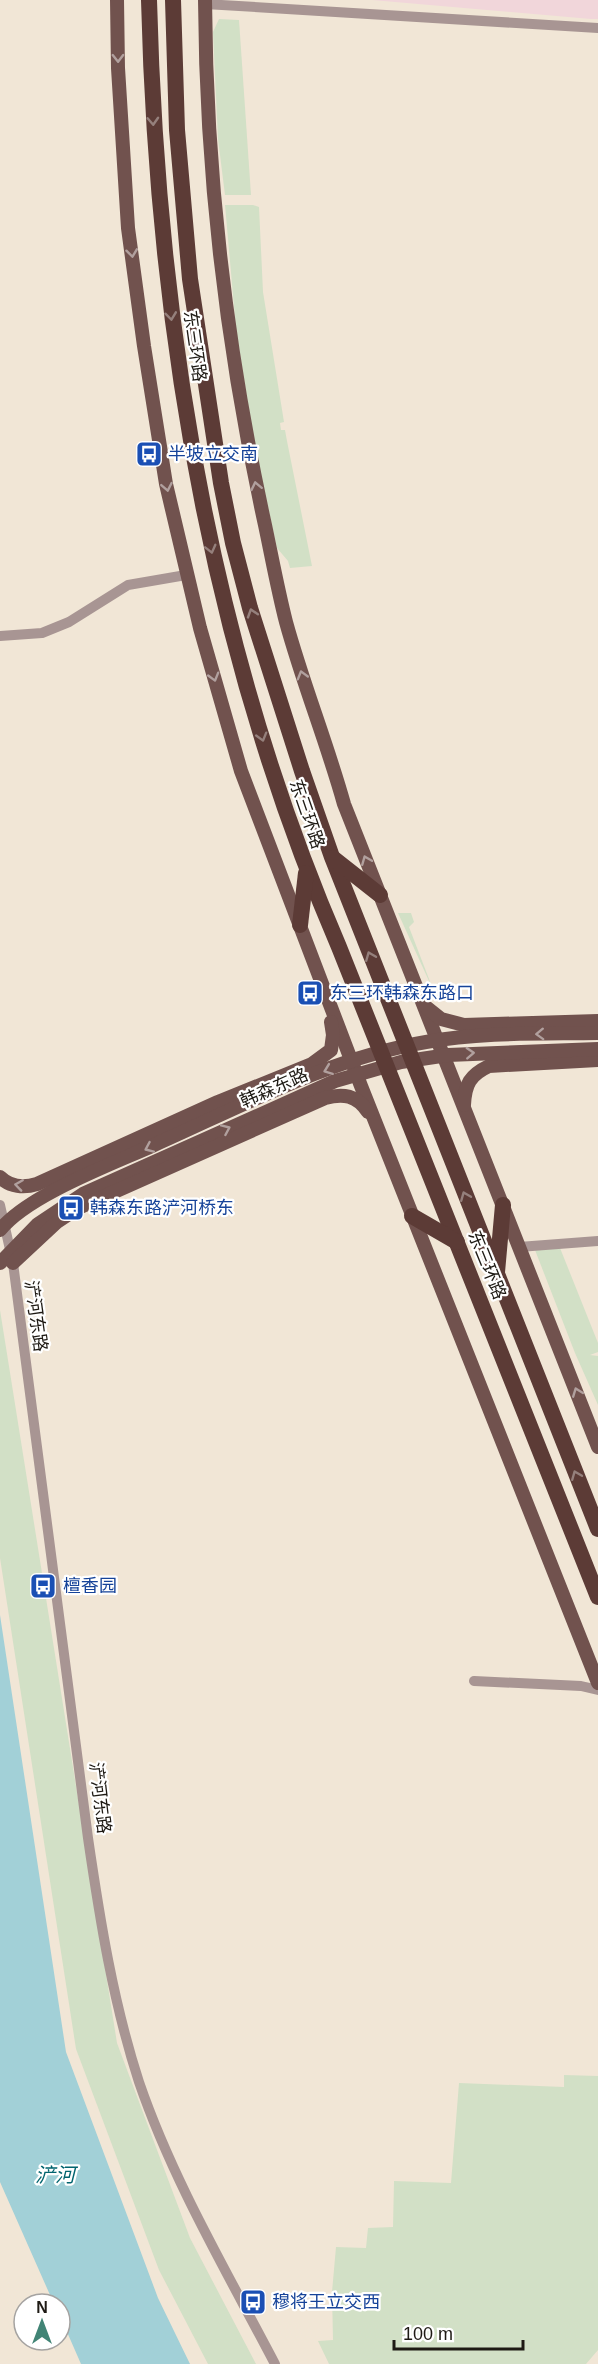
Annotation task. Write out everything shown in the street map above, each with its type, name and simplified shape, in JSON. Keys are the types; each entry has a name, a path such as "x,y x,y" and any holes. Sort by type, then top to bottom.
{"highway":[{"name":"东三环路","path":"148,0 150,72 160,215 174,339 193,459 209,540 265,747 306,872 343,957 598,1597"},
{"name":"东三环路","path":"173,0 177,130 190,279 220,483 250,608 332,857 598,1529"},
{"path":"332,857 380,896"},
{"path":"300,925 306,872"},
{"path":"497,1276 503,1205"},
{"path":"412,1216 457,1242"}],"main road":[{"path":"117,0 118,68 128,228 161,452 186,575 241,771 377,1127 598,1683"},
{"path":"205,2 208,124 231,349 251,464 286,621 344,804 598,1447"},
{"path":"0,1177 11,1184 22,1187 38,1184 218,1102 312,1064 326,1056 333,1043 328,999"},
{"path":"423,1005 441,1019 464,1025 598,1021"},
{"name":"韩森东路","path":"2,1228 38,1200 82,1177 297,1082 365,1056 425,1042 467,1037 598,1033"},
{"name":"韩森东路","path":"8,1259 38,1224 83,1194 302,1095 370,1070 401,1062 448,1055 598,1049"},
{"path":"465,1107 465,1091 469,1082 476,1073 489,1066 598,1060"},
{"path":"8,1259 78,1208 325,1098 336,1095 359,1100 377,1127"}],"street":[{"path":"205,2 598,28"},
{"path":"0,636 42,633 69,622 128,585 186,575"},
{"path":"55,1177 82,1177 96,1159"},
{"name":"浐河东路","path":"0,1205 99,1917 112,1986 140,2084 172,2165 189,2202 275,2364"},
{"path":"519,1247 598,1241"},
{"path":"474,1681 581,1686 598,1690"}],"shaded area":[{"path":"372,0 598,0 598,19 591,19"}],"green space":[{"path":"219,19 239,20 251,195 225,195 218,139 213,32"},
{"path":"225,205 259,207 263,292 284,422 280,423 281,430 285,430 312,566 290,568 288,561 277,548 255,448 236,329"},
{"path":"398,913 411,913 414,922 409,927 434,992"},
{"path":"560,1248 598,1343 598,1352 590,1355 598,1356 598,1405 535,1250"},
{"path":"0,1310 117,2043 190,2238 256,2364 208,2364 159,2270 76,2049 0,1558"},
{"path":"564,2075 598,2076 598,2350 586,2364 329,2364 318,2341 333,2340 332,2292 336,2247 366,2248 368,2228 393,2227 394,2181 451,2183 459,2083 564,2087"}],"water":[{"name":"浐河","path":"0,1615 66,2052 158,2298 190,2364 81,2364 72,2343 72,2292 49,2292 0,2182"}],"place":[{"name":"半坡立交南","path":"149,454"},
{"name":"东三环韩森东路口","path":"310,993"},
{"name":"韩森东路浐河桥东","path":"71,1208"},
{"name":"檀香园","path":"43,1586"},
{"name":"穆将王立交西","path":"253,2302"}]}
